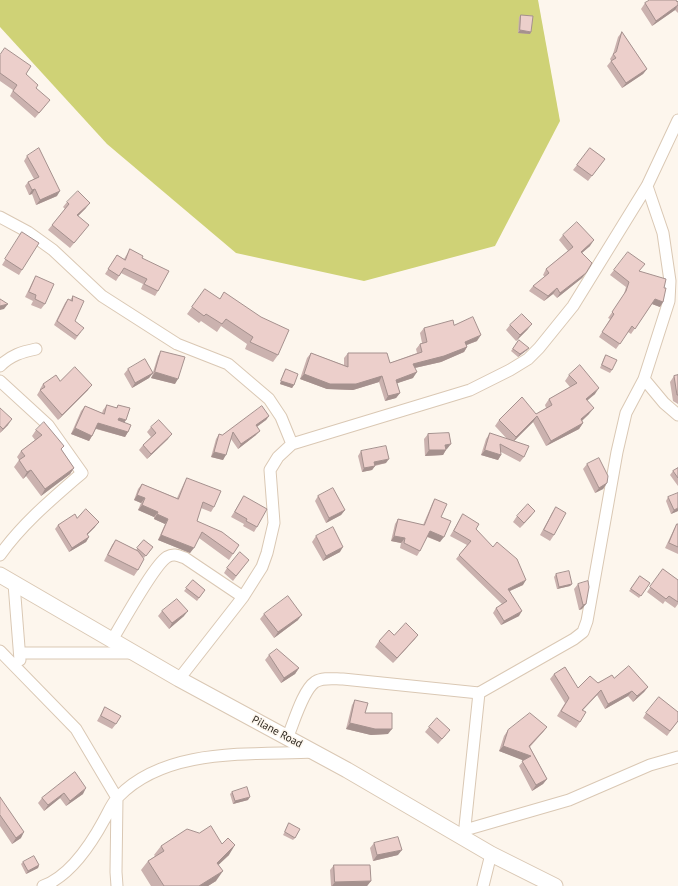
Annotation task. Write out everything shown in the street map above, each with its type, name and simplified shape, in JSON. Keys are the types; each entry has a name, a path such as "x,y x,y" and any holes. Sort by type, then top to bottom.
{"main road":[{"name":"Pilane Road","path":"0,576 180,679 288,736 314,752 464,833 491,854 555,886"}],"street":[{"path":"180,679 243,597 262,566 269,546 274,523 270,470 278,457 292,444 470,390 510,370 528,359 539,348 572,306 647,186 678,120"},
{"path":"288,736 308,689 316,681 328,678 479,693 574,639 583,632 587,621 617,452 626,414 644,379 669,301 674,278 663,233 647,186"},
{"path":"0,218 28,232 53,250 108,300 177,344 228,364 269,399 281,417 292,444"},
{"path":"0,366 9,358 19,353 36,349"},
{"path":"644,379 664,403 678,415"},
{"path":"0,381 48,425 82,473 39,509 20,528 4,540 0,555"},
{"path":"112,640 158,566 169,556 176,555 185,558 243,597"},
{"path":"14,584 20,653 20,671"},
{"path":"0,651 76,730 117,798 117,886"},
{"path":"20,653 134,653"},
{"path":"479,693 464,833 569,800 650,765 678,758"},
{"path":"43,886 50,883 69,868 88,848 117,798 140,778 178,762 217,756 314,752"},
{"path":"483,886 491,854"}],"green space":[{"path":"0,0 538,0 560,121 495,246 364,281 236,253 107,144 0,27"}],"building":[{"path":"650,0 676,0 677,2 678,1 678,5 656,21 645,3"},
{"path":"521,15 533,16 531,32 520,30"},
{"path":"622,32 647,69 626,83 611,61 616,58 613,54 616,52"},
{"path":"5,48 31,66 26,74 38,85 36,88 50,100 39,113 13,91 17,85 0,73 0,55"},
{"path":"39,148 60,191 40,200 35,189 32,190 28,182 39,177 27,156"},
{"path":"590,148 605,159 592,176 577,165"},
{"path":"78,191 90,203 77,215 89,225 74,243 52,225 69,204 67,202"},
{"path":"577,222 594,240 581,252 592,263 586,273 560,293 557,288 548,296 533,286 549,273 546,269 573,247 563,235"},
{"path":"22,232 39,243 22,270 5,259"},
{"path":"130,249 143,256 142,258 169,271 158,291 144,284 147,279 124,268 119,276 108,269 117,255 125,260"},
{"path":"628,252 645,264 639,271 666,279 664,288 666,288 663,302 655,299 635,329 632,326 620,344 602,332 614,314 612,312 626,291 629,282 614,270"},
{"path":"36,276 54,284 45,304 35,299 36,295 29,292"},
{"path":"205,289 220,299 224,292 261,317 289,330 278,355 250,342 253,337 226,319 222,324 206,314 204,316 192,307"},
{"path":"73,296 84,301 75,321 84,328 77,336 57,321 68,299 72,301"},
{"path":"0,299 8,304 0,306"},
{"path":"522,314 532,324 520,335 510,325"},
{"path":"473,317 481,335 465,342 467,347 444,356 413,364 417,372 396,380 400,393 388,396 382,376 356,384 330,384 304,374 311,353 348,367 348,353 387,353 390,363 422,352 420,344 427,342 424,328 453,320 454,325"},
{"path":"519,340 529,348 520,354 513,349"},
{"path":"161,351 185,357 178,379 155,372"},
{"path":"606,355 617,360 612,370 602,365"},
{"path":"145,359 153,373 135,383 128,369"},
{"path":"580,365 599,388 586,399 594,408 581,419 583,423 551,441 537,416 516,437 499,420 522,397 536,414 552,405 549,399 577,383 569,375"},
{"path":"75,367 92,385 62,415 40,390 45,387 43,384 56,375 60,381"},
{"path":"286,369 298,374 294,385 281,381"},
{"path":"678,375 678,395 677,395 674,376"},
{"path":"107,405 117,408 118,405 130,408 126,420 119,418 118,420 131,425 128,432 98,423 92,436 75,428 85,406 104,414"},
{"path":"262,406 269,416 256,425 260,431 241,444 233,432 226,455 214,452 219,434 222,435"},
{"path":"0,408 12,419 3,429 0,426"},
{"path":"159,420 172,434 151,454 143,445 156,433 151,427"},
{"path":"44,422 64,446 61,449 74,468 45,489 31,470 27,472 19,460 25,456 21,451 42,435 36,430"},
{"path":"449,433 451,444 445,445 446,450 429,450 428,434"},
{"path":"490,433 529,446 524,457 500,444 501,455 485,450"},
{"path":"386,446 389,459 374,462 375,466 364,468 361,451"},
{"path":"599,458 608,476 607,483 599,488 587,464"},
{"path":"678,468 678,478 673,471"},
{"path":"187,478 221,491 214,507 203,502 197,521 222,532 239,545 233,554 202,532 194,548 161,535 168,519 157,514 158,512 142,505 145,498 137,495 142,484 178,499"},
{"path":"333,488 345,510 329,518 318,496"},
{"path":"678,493 678,508 674,510 668,497"},
{"path":"244,496 267,509 257,527 246,521 247,519 235,512"},
{"path":"435,499 447,504 441,517 451,521 444,537 430,531 420,551 404,543 405,538 394,536 398,519 424,525"},
{"path":"528,504 535,511 524,523 517,516"},
{"path":"556,507 566,513 554,535 544,530"},
{"path":"86,509 99,522 87,534 89,537 72,548 58,525 75,514 77,518"},
{"path":"463,514 479,524 476,529 493,547 497,542 517,559 526,580 508,589 522,611 504,621 496,608 507,601 459,555 471,541 454,531"},
{"path":"678,524 678,547 669,543"},
{"path":"333,527 343,547 326,556 316,536"},
{"path":"116,540 138,551 144,559 138,570 108,555"},
{"path":"144,540 153,547 146,556 137,548"},
{"path":"240,552 249,560 236,576 227,568"},
{"path":"663,569 678,580 678,602 669,596 666,599 650,587"},
{"path":"569,571 572,584 559,587 556,574"},
{"path":"640,576 650,583 641,596 631,589"},
{"path":"193,580 205,590 199,598 186,588"},
{"path":"588,581 589,587 586,604 583,605 578,584"},
{"path":"288,596 302,615 278,632 264,614"},
{"path":"177,599 188,611 172,623 162,611"},
{"path":"406,623 418,635 397,658 379,641 389,630 394,635"},
{"path":"277,649 299,668 284,678 269,655"},
{"path":"629,666 648,687 637,696 632,691 608,704 601,690 582,710 586,712 580,722 561,711 569,698 554,674 565,667 578,688 590,676 598,683 612,675 614,678"},
{"path":"659,697 678,712 678,721 670,731 646,713"},
{"path":"355,700 368,703 365,713 392,713 392,729 375,729 350,723"},
{"path":"105,707 121,716 116,724 101,716"},
{"path":"530,713 547,727 529,746 547,779 536,785 522,761 531,756 503,746 508,730"},
{"path":"437,718 450,730 442,739 429,727"},
{"path":"75,772 86,788 70,801 64,793 48,805 42,798"},
{"path":"247,787 250,797 235,801 232,792"},
{"path":"0,797 24,832 16,838 0,815"},
{"path":"289,823 300,829 295,838 285,832"},
{"path":"211,826 222,844 228,838 235,845 217,863 223,871 199,886 164,886 148,861 164,851 161,846 187,829 199,833"},
{"path":"398,837 402,850 377,855 374,843"},
{"path":"34,856 39,865 28,871 23,862"},
{"path":"334,865 370,865 371,881 335,882"}]}
